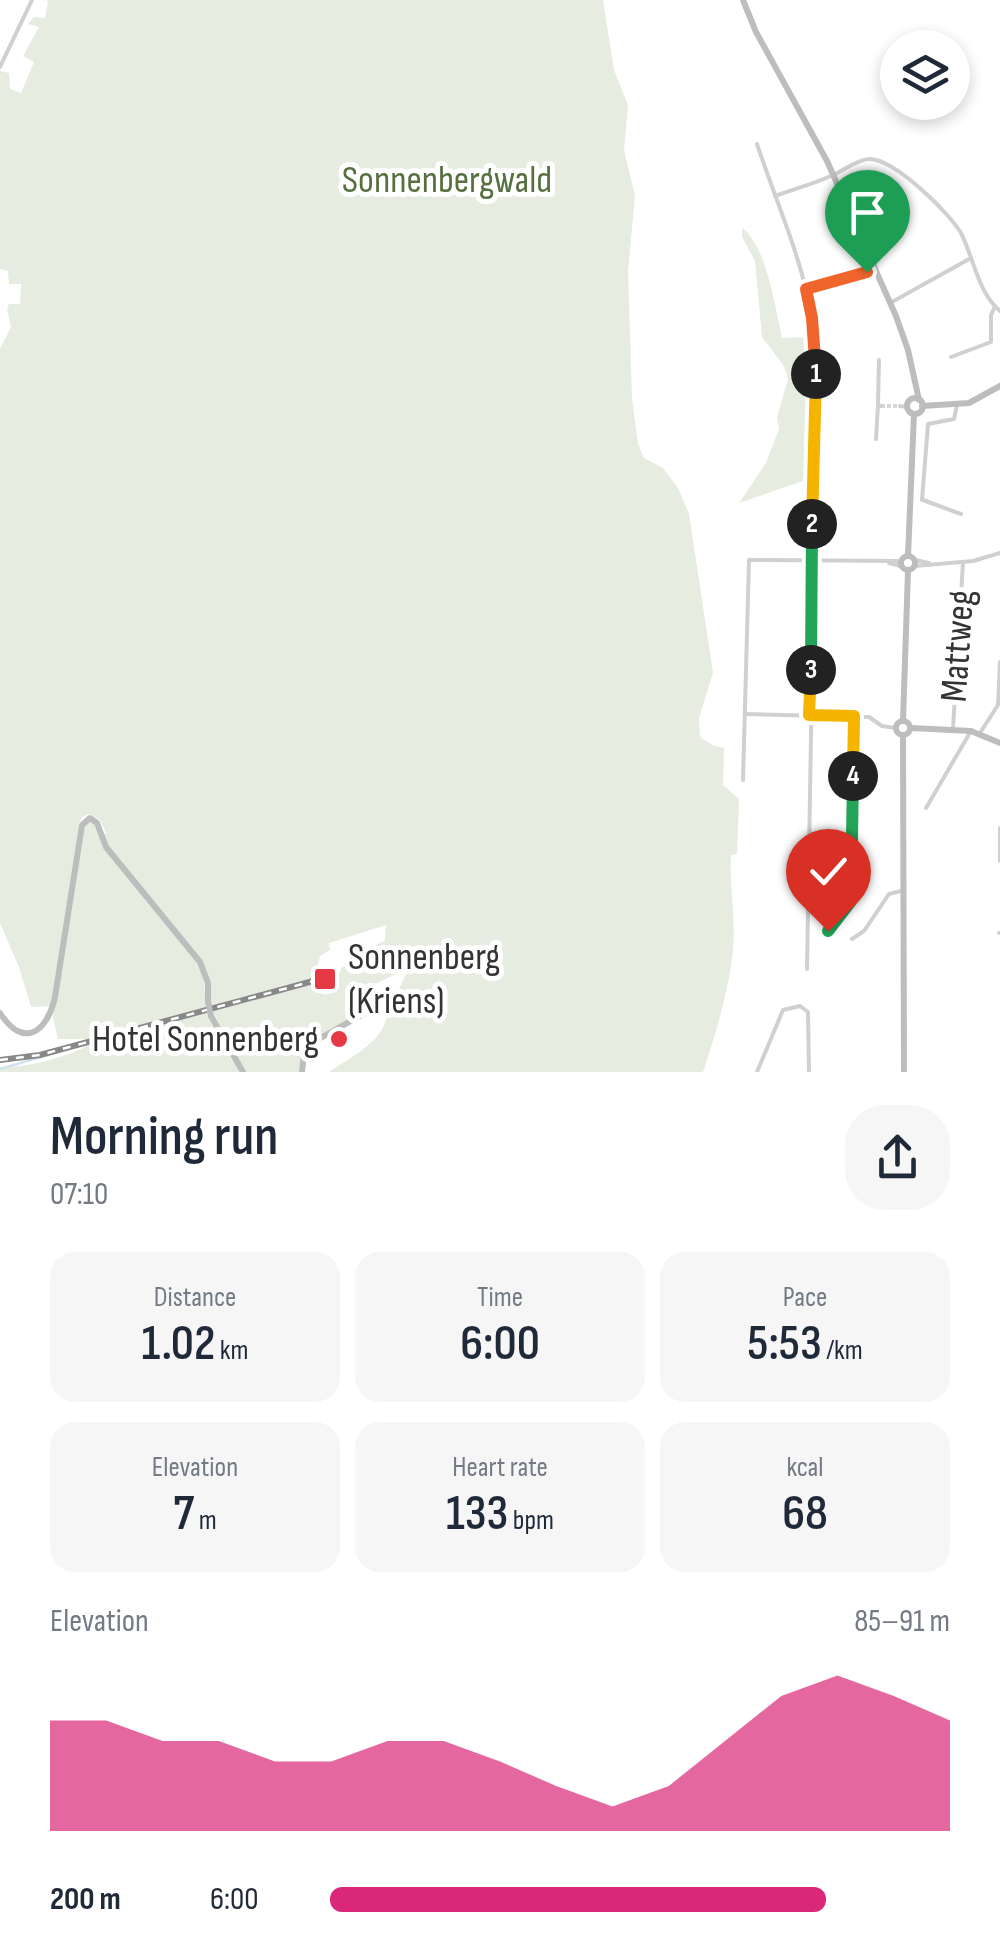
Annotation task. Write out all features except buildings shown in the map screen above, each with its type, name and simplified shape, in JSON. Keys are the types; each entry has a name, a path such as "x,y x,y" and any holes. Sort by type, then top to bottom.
{"main road":[{"path":"743,0 756,32 833,175 890,303 908,350 921,403 919,412 914,414"},
{"path":"905,405 913,380"},
{"path":"905,405 957,406 986,396 1000,386"},
{"path":"903,736 896,728 902,721 914,414 905,405"},
{"path":"902,721 910,728"},
{"path":"910,728 976,732 1000,743"},
{"path":"904,1072 903,736 910,728"},
{"path":"0,1012 12,1030 27,1034 42,1027 52,1010 82,825 90,818 97,824 106,847 200,962 208,983 212,1016 242,1072"},
{"path":"302,1072 304,1054 310,1044 366,1013"}],"street":[{"path":"0,67 32,0"},
{"path":"756,144 806,289 815,346 806,970"},
{"path":"774,196 866,159 874,159 922,190 962,234 989,300 998,308 991,314 991,342 951,357"},
{"path":"890,303 970,258"},
{"path":"806,289 875,269"},
{"path":"876,439 879,360"},
{"path":"910,506 917,506 922,500 928,424 954,420 957,406"},
{"path":"922,500 961,514"},
{"path":"743,780 748,564 753,558 929,563 963,562 1000,553"},
{"name":"Mattweg","path":"953,730 963,562"},
{"path":"926,808 976,732 999,705 1000,662"},
{"path":"745,714 869,717 882,726 896,728"},
{"path":"828,931 851,901 854,716"},
{"path":"1000,828 1000,861"},
{"path":"852,939 864,931 889,894 901,891"},
{"path":"757,1072 788,1006 805,1007 808,1014 810,1072"}],"green space":[{"name":"Sonnenbergwald","path":"45,0 603,0 614,70 628,105 624,150 635,196 628,271 632,398 638,444 644,458 663,468 678,488 689,514 713,673 699,718 700,737 724,748 723,785 739,799 737,854 731,855 731,964 703,1072 329,1072 378,1035 388,1001 407,972 404,970 355,994 364,1012 308,1043 302,1052 300,1072 244,1072 212,1010 301,984 211,1007 207,975 112,852 100,820 90,814 82,817 79,824 51,1006 31,1007 0,923 0,349 11,327 7,309 9,304 20,304 21,284 9,284 8,271 0,269 0,71 9,73 10,89 21,93 34,62 23,56 39,27 28,24 34,17 45,18","holes":["386,925 385,941 368,948 357,965 342,967 330,994 322,994 313,985 320,956 330,950 329,943"]},
{"path":"742,228 764,263 782,338 812,337 809,479 739,503 766,463 779,429 777,417 788,379 784,366 762,337 755,261 742,237"},
{"path":"87,820 94,823 106,850 198,963 204,977 206,1004 241,1072 0,1072 0,1067 49,1060 93,1043 91,1039 58,1039 53,1017 83,825"}],"waterway":[{"path":"0,1069 98,1040"}],"tunnel":[{"path":"881,406 900,406"}],"railway":[{"path":"0,1060 40,1055 317,980"}],"place":[{"name":"Sonnenberg (Kriens)","path":"325,979"},
{"name":"Hotel Sonnenberg","path":"339,1039"}],"route":[{"path":"828,931 851,901 854,716 809,715 816,376 806,289 867,272"}]}
